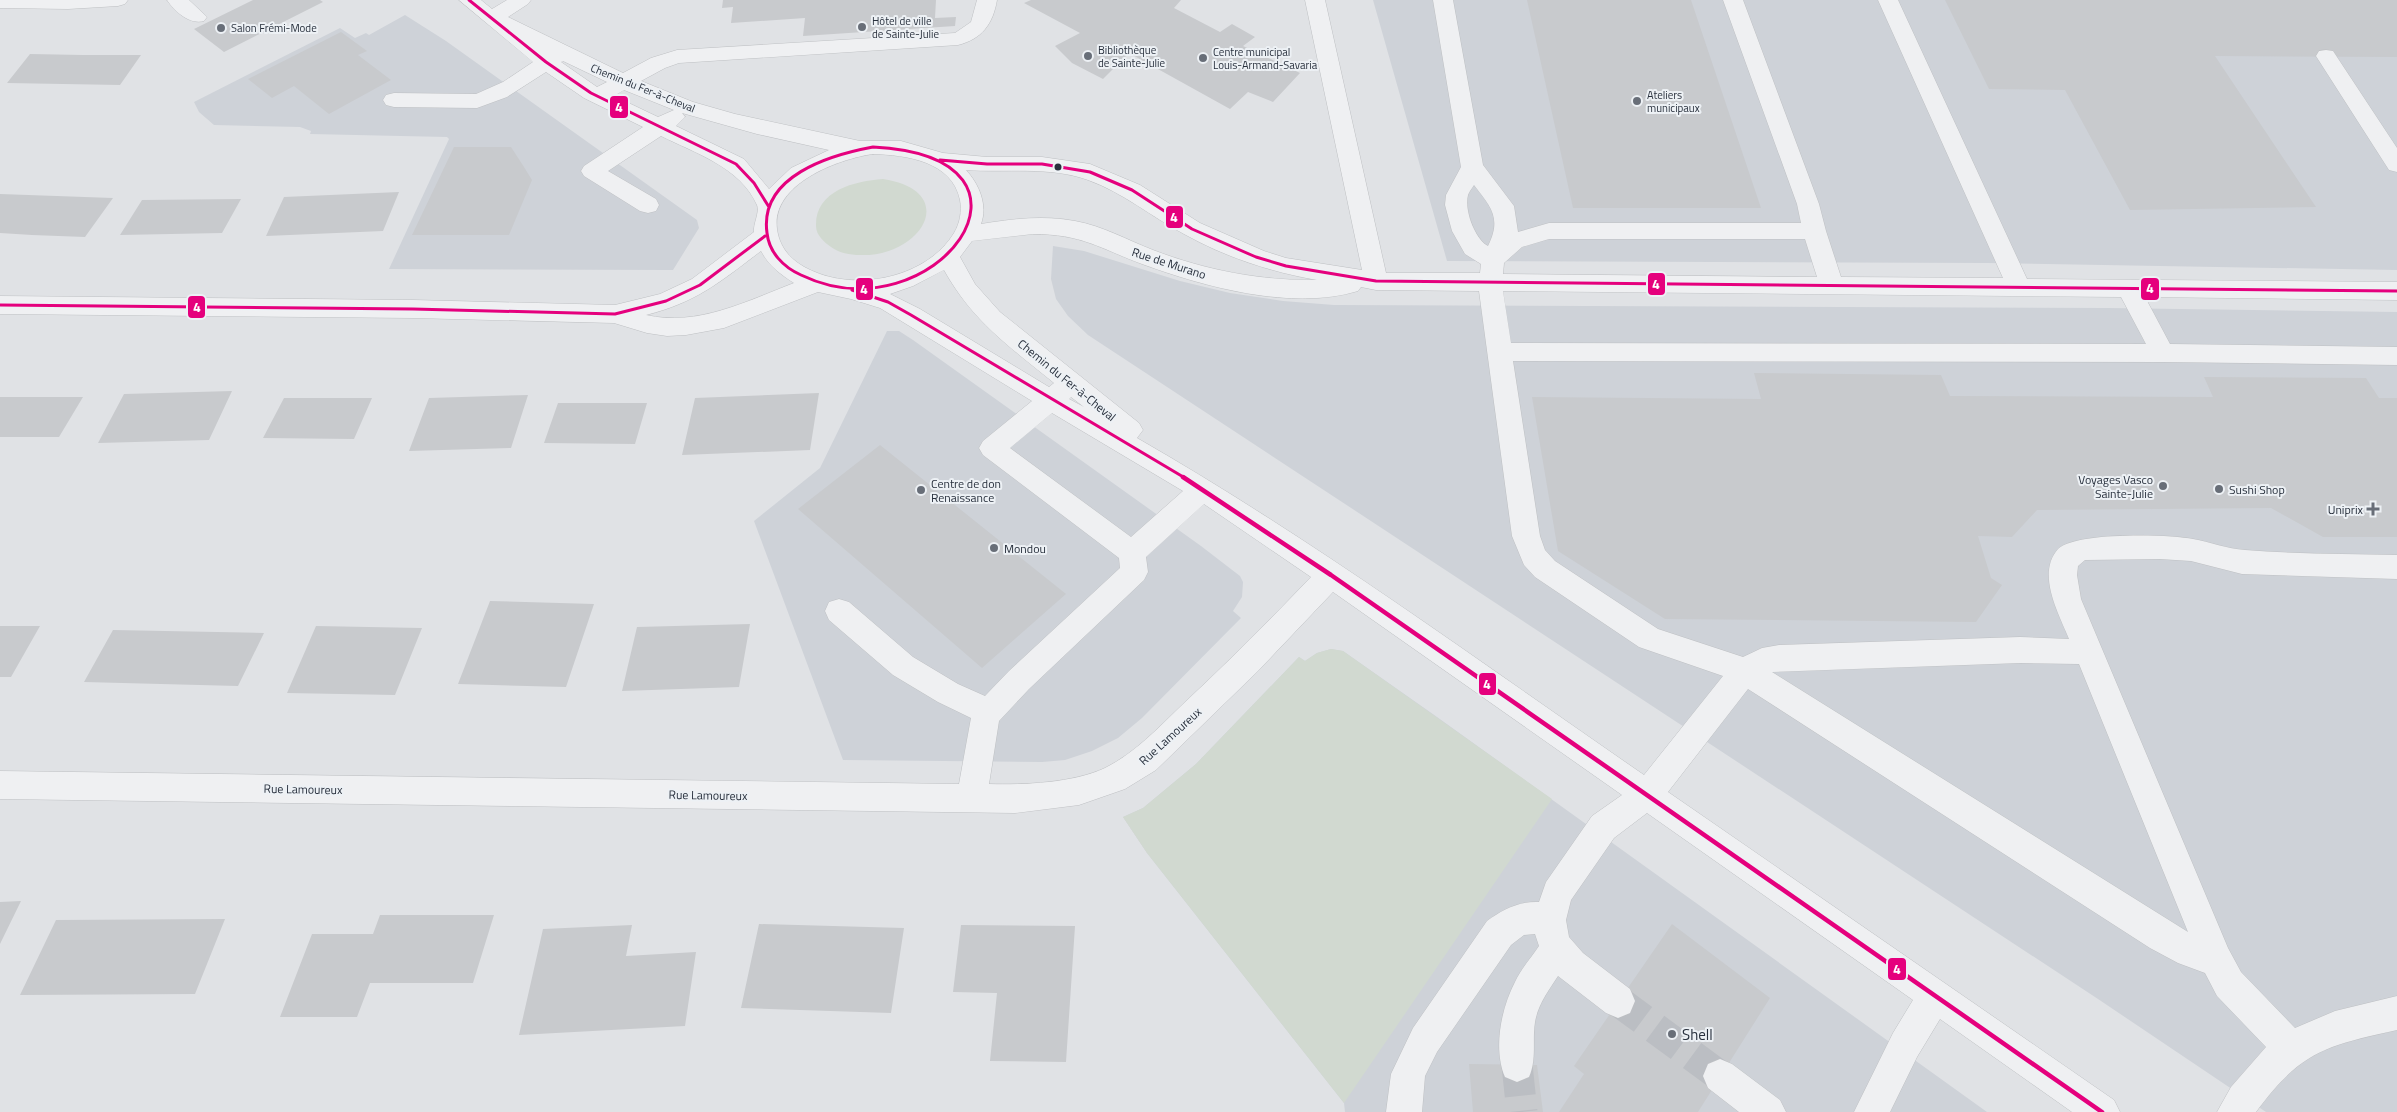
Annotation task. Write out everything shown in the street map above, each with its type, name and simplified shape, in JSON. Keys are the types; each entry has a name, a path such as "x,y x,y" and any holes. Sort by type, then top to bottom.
{"street":[{"path":"0,2 68,3 118,0"},
{"path":"176,0 197,17"},
{"name":"Chemin du Fer-à-Cheval","path":"469,0 554,57 597,96 736,164 745,172 769,207"},
{"path":"493,17 521,0"},
{"path":"597,96 658,63 677,56 958,39 975,31 982,23 987,0"},
{"path":"1315,0 1376,281"},
{"path":"1443,0 1472,167 1503,206 1507,232 1491,272 1498,352 1526,536 1534,557 1544,569 1648,638 1745,671 2162,936 2190,951 2216,960"},
{"path":"1733,0 1808,204 1814,231 1832,285"},
{"path":"1888,0 2018,286"},
{"path":"2326,56 2397,164"},
{"path":"394,100 477,101 488,98 517,82 554,57"},
{"name":"Chemin du Fer-à-Cheval","path":"554,57 688,107 769,130 860,148"},
{"path":"648,205 592,171 688,107"},
{"path":"860,148 907,149 940,160 958,174 966,186 970,196 971,219 965,234 947,256 932,268 915,277 880,286 852,290 816,283 788,269 769,246 765,236 765,221 769,207 791,180 808,168 837,153 860,148"},
{"name":"Rue de Murano","path":"940,160 987,164 1042,164 1090,172 1132,190 1192,229 1256,257 1286,266 1376,281"},
{"path":"1472,167 1458,195 1456,205 1464,231 1491,272"},
{"name":"Rue de Murano","path":"965,234 1034,226 1072,228 1086,231 1185,270 1222,279 1291,290 1325,289 1376,281 1491,272 1832,285 2397,291"},
{"path":"1491,272 1514,242 1549,230 1814,231"},
{"path":"0,304 413,309 615,314 666,301 700,285 765,236"},
{"name":"Chemin du Fer-à-Cheval","path":"947,256 979,306 1071,384 1203,489"},
{"path":"615,314 640,323 665,327 698,325 718,321 816,283"},
{"path":"2128,288 2163,353"},
{"name":"Chemin du Fer-à-Cheval","path":"852,290 888,302 911,315 1203,489 1331,575 2102,1112"},
{"path":"1498,352 2163,353 2397,356"},
{"path":"972,798 983,724 989,712 1019,680 1134,572 1132,553 992,448 1071,384"},
{"path":"1132,553 1203,489"},
{"path":"2290,1047 2229,984 2216,960 2067,599 2063,583 2065,559 2073,552 2084,548 2160,548 2191,550 2242,562 2397,567"},
{"name":"Rue Lamoureux","path":"0,785 1015,799 1057,796 1098,785 1128,772 1159,749 1331,575"},
{"path":"839,611 903,666 948,693 989,712"},
{"path":"1517,1064 1518,1022 1527,993 1553,934 1558,893 1567,876 1603,827 1647,795 1745,671 1762,660 1779,658 2020,650 2089,652"},
{"path":"1404,1112 1408,1074 1425,1040 1499,933 1512,923 1531,916 1553,934 1571,965 1618,1001"},
{"path":"1872,1112 1905,1046 1934,995"},
{"path":"2235,1112 2267,1068 2298,1041 2345,1024 2397,1013"},
{"path":"1720,1076 1768,1112"}],"shaded area":[{"path":"1373,0 2397,0 2397,270 1987,263 1447,261"},
{"path":"405,15 446,41 697,220 699,228 673,270 389,269 449,139 447,137 310,134 311,131 300,127 214,125 199,112 194,102 340,28 355,38 366,33 369,35"},
{"path":"883,179 907,186 921,196 926,209 924,222 915,235 901,246 882,253 860,255 838,251 823,241 816,229 817,214 829,196 838,190 860,182"},
{"path":"1053,246 1084,251 1180,281 1230,293 1283,301 1334,305 2108,308 2397,312 2397,1112 2266,1112 2098,999 1088,335 1068,316 1056,299 1051,279"},
{"path":"887,331 899,331 913,340 1201,546 1240,576 1243,582 1242,597 1233,611 1241,618 1142,718 1118,738 1092,751 1065,760 1042,762 843,760 754,521 820,468"},
{"path":"1331,649 1343,651 1437,717 1987,1112 1345,1112 1344,1103 1147,853 1123,817 1143,808 1196,764 1299,657 1305,661 1317,653"},
{"path":"1331,649 1343,651 1552,799 1344,1103 1147,853 1123,817 1143,808 1196,764 1299,657 1305,661 1317,653"}],"building":[{"path":"253,0 320,0 323,2 224,52 194,29"},
{"path":"723,0 936,0 935,18 956,17 955,26 803,36 805,18 731,23 733,7 722,8"},
{"name":"Centre municipal Louis-Armand-Savaria","path":"1031,0 1181,0 1174,8 1220,32 1232,24 1255,37 1243,46 1300,73 1273,102 1248,92 1230,109 1129,53 1103,79 1072,63 1055,46 1080,33 1024,3"},
{"name":"Ateliers municipaux","path":"1527,0 1691,0 1761,208 1573,208"},
{"path":"1945,0 2397,0 2397,57 2215,56 2316,207 2130,210 2065,90 1989,89"},
{"path":"341,32 367,51 358,55 391,80 329,114 294,86 272,98 248,79"},
{"path":"30,54 141,55 120,85 7,83"},
{"path":"454,147 511,147 524,167 532,180 509,235 412,235"},
{"path":"399,192 383,231 266,236 284,197"},
{"path":"0,194 113,198 85,237 0,233"},
{"path":"241,199 222,233 120,235 142,200"},
{"path":"1754,373 1941,375 1950,396 2213,397 2204,377 2366,378 2379,398 2397,398 2397,537 2323,537 2271,508 2037,510 2012,537 1978,536 1991,578 2002,585 1976,622 1665,619 1558,551 1532,397 1761,399"},
{"path":"232,391 209,440 98,443 124,394"},
{"path":"819,393 810,450 682,455 695,398"},
{"path":"528,395 511,448 409,451 429,398"},
{"path":"0,397 83,397 59,437 0,437"},
{"path":"284,398 372,398 354,439 263,438"},
{"path":"558,403 647,403 635,444 544,443"},
{"path":"880,445 1066,594 982,668 798,509"},
{"path":"490,601 594,604 566,687 458,684"},
{"path":"750,624 739,687 622,691 637,627"},
{"path":"0,626 40,626 11,677 0,677"},
{"path":"316,626 422,628 395,695 287,693"},
{"path":"113,630 264,633 238,686 84,682"},
{"path":"21,901 0,944 0,902"},
{"path":"380,915 494,915 473,983 370,983 357,1017 280,1017 312,934 373,934"},
{"path":"225,919 195,994 20,995 56,920"},
{"path":"759,924 904,928 891,1013 741,1008"},
{"name":"Shell","path":"1672,924 1770,998 1698,1112 1559,1112 1584,1074 1574,1066"},
{"path":"632,925 626,956 696,952 685,1026 519,1035 543,929"},
{"path":"961,925 1075,926 1066,1062 990,1061 997,993 953,992"},
{"path":"1469,1064 1537,1065 1543,1112 1473,1112"}],"tunnel":[{"path":"1618,1001 1720,1076"},
{"path":"1517,1065 1522,1112"}],"transit line":[{"name":"4","path":"469,0 546,62 591,93 736,164 754,183 769,207"},
{"name":"4","path":"873,147 917,152 944,163 955,172 964,183 972,207 966,232 948,254 929,269 908,279 885,286 862,289 838,288 815,282 794,272 779,260 770,246 766,220 774,197 796,174 811,166 843,153 873,147"},
{"name":"4","path":"940,160 987,164 1042,164 1090,172 1132,190 1192,229 1256,257 1286,266 1376,281 2397,291"},
{"name":"4","path":"0,305 413,309 615,314 666,301 700,285 765,236"},
{"name":"4","path":"852,290 888,302 911,315 1203,489 1331,575 2102,1112"}],"place":[{"name":"Hôtel de ville de Sainte-Julie","path":"862,27"},
{"name":"Salon Frémi-Mode","path":"221,28"},
{"name":"Bibliothèque de Sainte-Julie","path":"1088,56"},
{"name":"Centre municipal Louis-Armand-Savaria","path":"1203,58"},
{"name":"Ateliers municipaux","path":"1637,101"},
{"name":"Voyages Vasco Sainte-Julie","path":"2163,486"},
{"name":"Sushi Shop","path":"2219,489"},
{"name":"Centre de don Renaissance","path":"921,490"},
{"name":"Uniprix","path":"2373,509"},
{"name":"Mondou","path":"994,548"},
{"name":"Shell","path":"1672,1034"}]}
